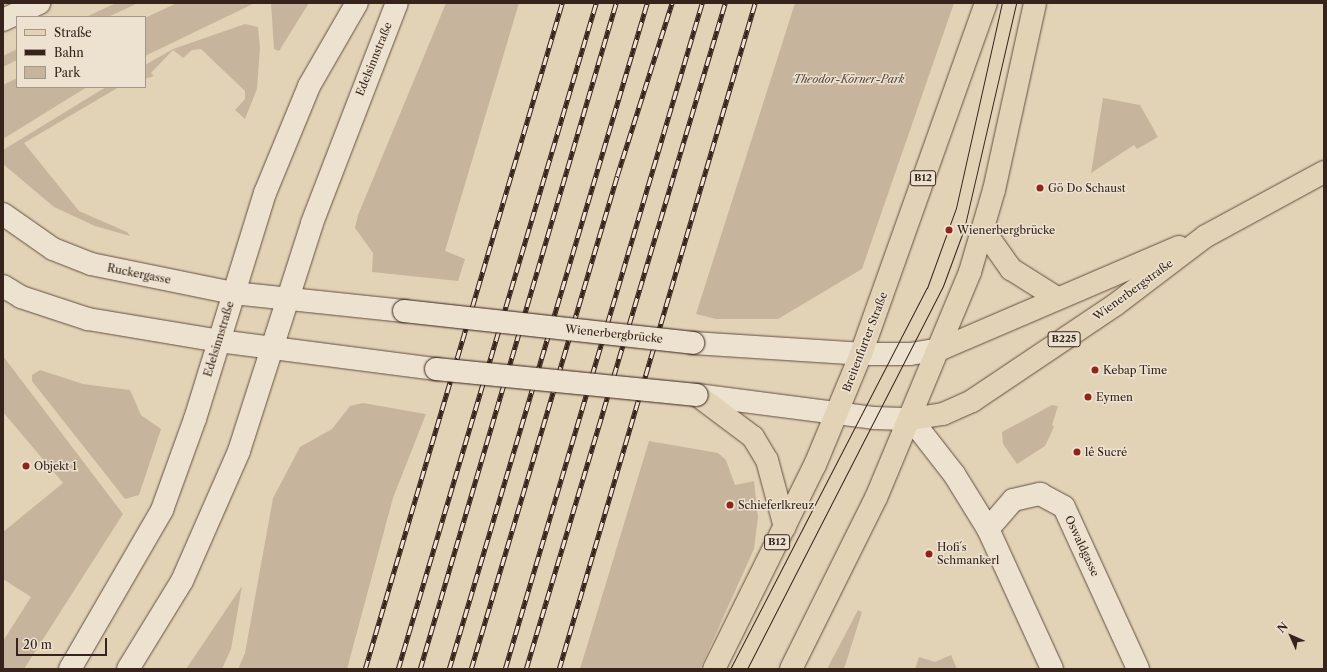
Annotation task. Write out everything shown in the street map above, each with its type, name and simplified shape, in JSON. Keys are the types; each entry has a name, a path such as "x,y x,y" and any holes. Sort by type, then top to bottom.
{"main road":[{"path":"3,20 39,3"},
{"name":"Edelsinnstraße","path":"70,669 162,510 219,341 265,193 309,86 357,3"},
{"name":"Edelsinnstraße","path":"128,669 161,617 201,540 240,451 343,135 397,3"},
{"name":"Breitenfurter Straße","path":"714,669 785,527 836,414 861,354 986,3"},
{"path":"791,669 865,523 941,349 984,231 1035,3"},
{"name":"Wienerbergstraße","path":"941,349 1057,298 1206,236 1324,172"},
{"name":"Ruckergasse","path":"3,214 72,258 233,293 288,300"},
{"path":"984,231 1011,269 1057,298"},
{"name":"Wienerbergstraße","path":"911,419 943,414 972,401 1115,305 1206,236"},
{"path":"3,286 21,297 88,319 219,341 390,363 697,395 836,414 911,419 954,474 988,529 1052,669"},
{"name":"Wienerbergbrücke","path":"288,300 404,311 710,345 861,354 910,354 941,349"},
{"path":"697,395 753,437 770,468 785,527"},
{"name":"Oswaldgasse","path":"988,529 1013,500 1040,494 1064,507 1138,669"}],"green space":[{"path":"116,3 138,3 110,16 88,16"},
{"path":"177,3 255,3 146,56 146,18"},
{"path":"271,3 309,3 279,51 274,49"},
{"path":"446,3 519,3 445,251 465,259 458,281 372,272 373,253 355,228 358,215"},
{"name":"Theodor-Körner-Park","path":"795,3 954,3 862,269 778,319 716,319 696,314"},
{"path":"245,24 258,27 260,48 257,89 245,119 235,110 245,99 245,91 201,49 192,50 183,58 173,50 151,73 154,76 146,79 146,64 173,49"},
{"path":"16,50 16,60 3,67 3,56"},
{"path":"16,78 16,88 85,88 3,139 3,85"},
{"path":"104,88 117,88 24,143 79,211 127,232 130,236 95,226 54,207 3,164 3,150"},
{"path":"1103,98 1140,105 1158,137 1137,149 1134,145 1091,173"},
{"path":"3,356 123,514 24,669 3,669 3,641 31,597 3,579 3,532 63,483 3,412"},
{"path":"40,370 83,384 130,390 141,415 161,429 139,495 125,499 32,381 32,375"},
{"path":"363,403 426,414 393,498 347,669 238,669 245,653 273,498 300,447 332,429 350,406"},
{"path":"1052,405 1058,406 1052,425 1054,427 1045,446 1017,464 1003,444 1002,432"},
{"path":"649,441 718,453 726,460 735,485 754,481 758,517 754,549 700,669 580,669"},
{"path":"242,586 231,649 222,669 186,669"},
{"path":"858,610 862,612 844,669 827,669"},
{"path":"951,655 957,669 915,669 919,657 935,662"}],"tram line":[{"path":"730,669 927,288 956,208 1002,3"},
{"path":"747,669 943,286 964,229 1016,3"}],"railway":[{"path":"365,669 562,3"},
{"path":"398,669 596,3"},
{"path":"420,669 616,3"},
{"path":"449,669 647,3"},
{"path":"471,669 617,176 672,3"},
{"path":"505,669 702,3"},
{"path":"526,669 725,3"},
{"path":"559,669 755,3"}],"place":[{"name":"Gö Do Schaust","path":"1040,188"},
{"name":"Wienerbergbrücke","path":"949,230"},
{"name":"Kebap Time","path":"1095,370"},
{"name":"Eymen","path":"1088,397"},
{"name":"lê Sucré","path":"1077,452"},
{"name":"Objekt 1","path":"26,466"},
{"name":"Schieferlkreuz","path":"730,505"},
{"name":"Hofi´s Schmankerl","path":"929,554"}]}
